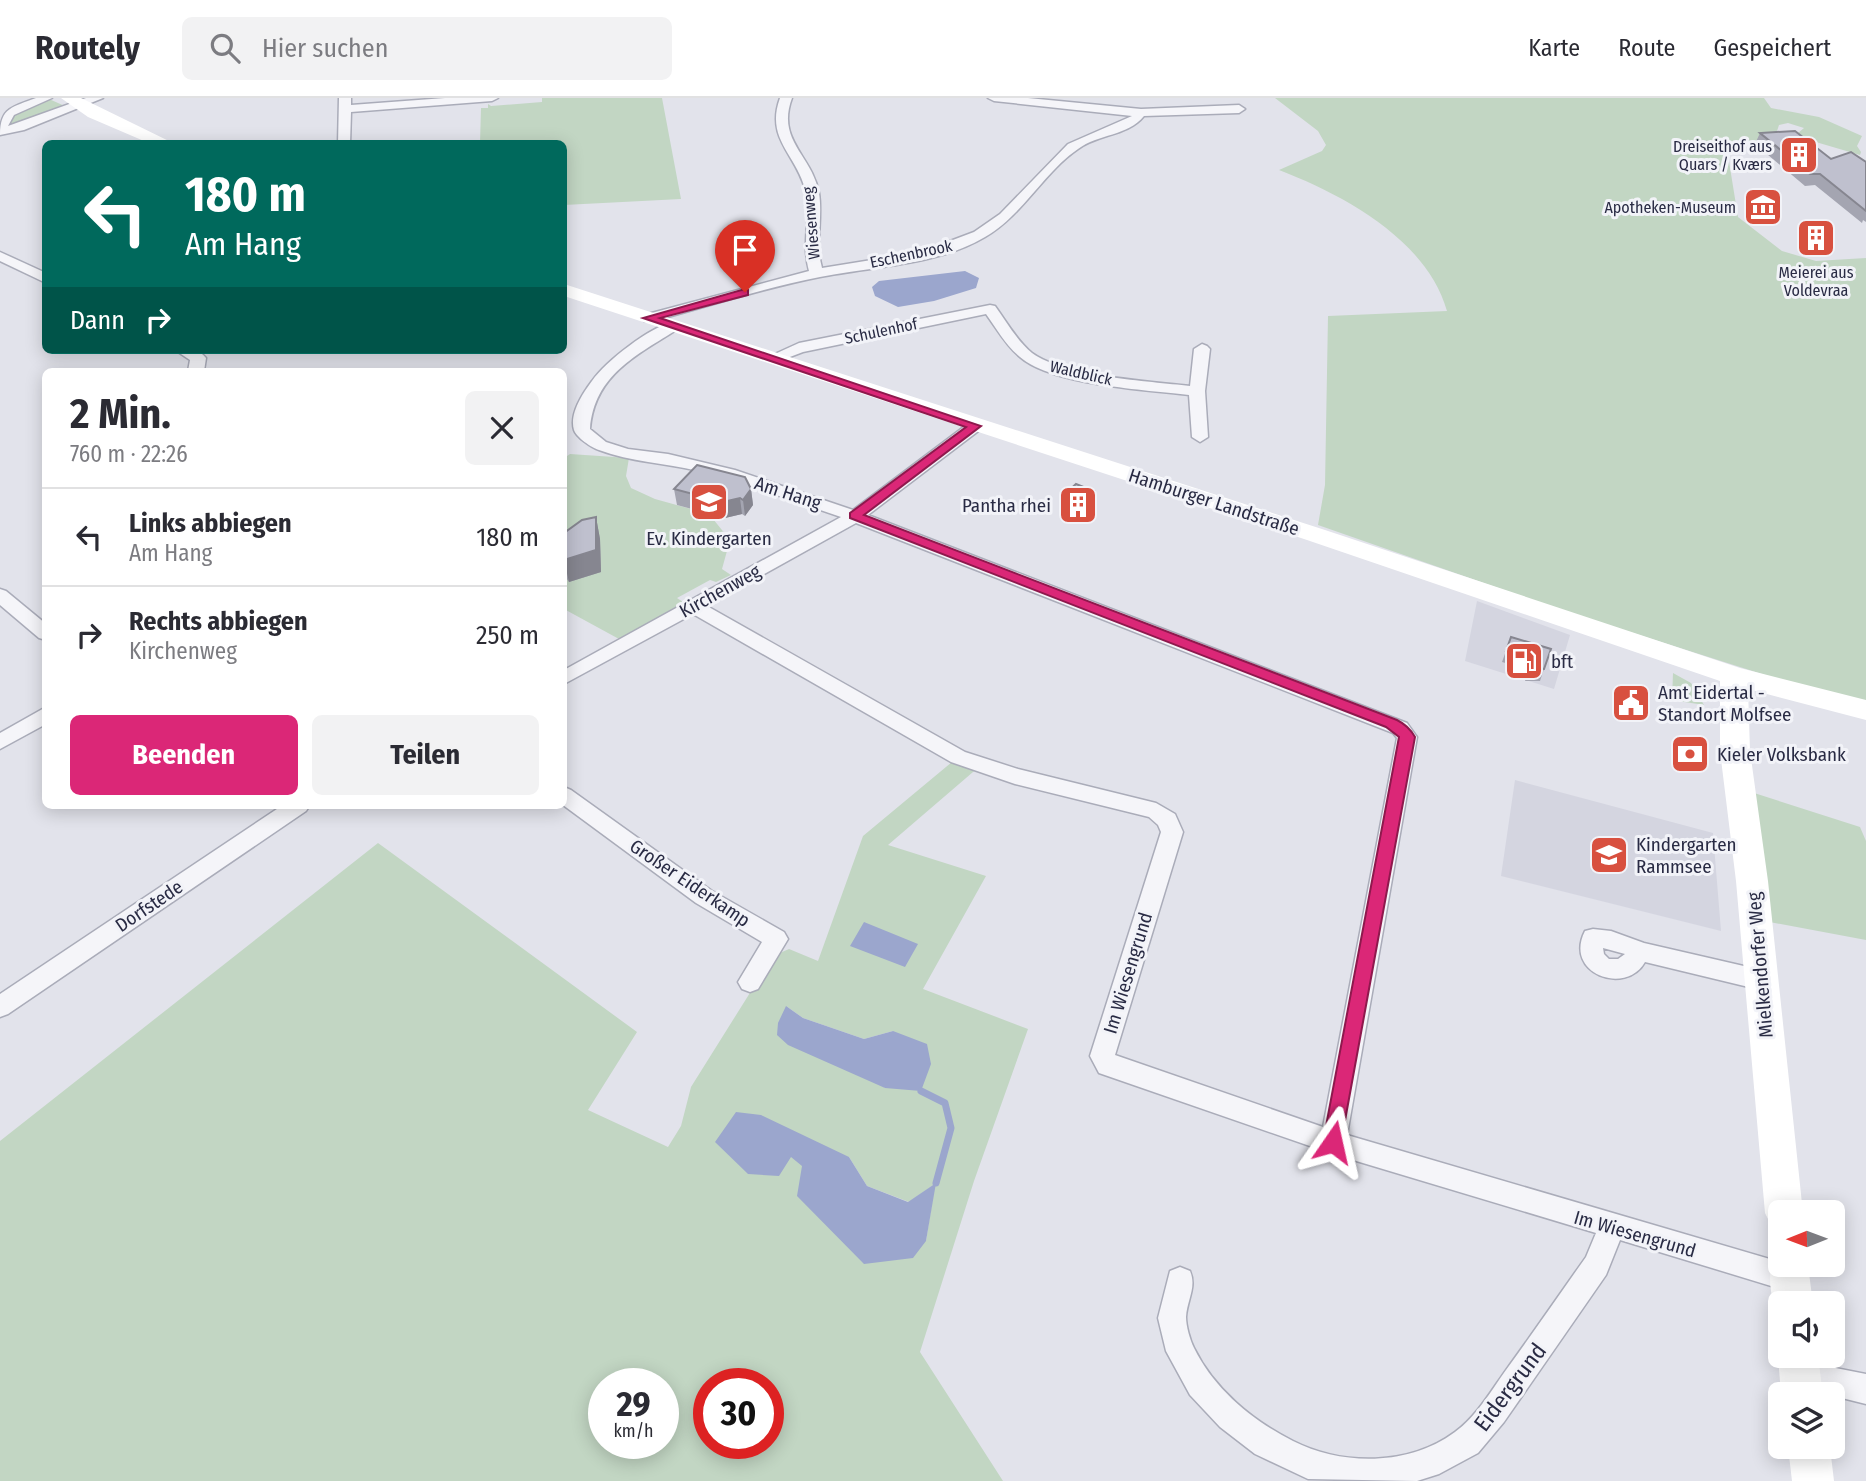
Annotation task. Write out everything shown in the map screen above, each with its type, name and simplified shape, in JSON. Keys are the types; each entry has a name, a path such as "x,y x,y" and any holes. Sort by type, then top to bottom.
{"main road":[{"path":"74,102 158,140"},
{"name":"Hamburger Landstraße","path":"567,291 1316,535 1734,676 1866,710"},
{"name":"Mielkendorfer Weg","path":"1734,676 1735,751 1783,1200"},
{"path":"1810,1459 1813,1481"}],"street":[{"path":"0,130 10,113 46,98"},
{"path":"0,130 20,127 74,102 97,98"},
{"path":"344,140 345,104 492,98"},
{"name":"Wiesenweg","path":"786,98 779,114 780,130 801,164 812,192 810,238 817,273"},
{"path":"994,98 1077,102 1141,113"},
{"path":"1209,98 1216,111 1232,123"},
{"name":"Eschenbrook","path":"649,318 817,273 929,253 978,236 995,225 1073,146 1094,135 1129,125 1137,120 1141,113 1239,109"},
{"path":"0,256 42,277"},
{"name":"Schulenhof","path":"774,358 799,348 990,309"},
{"name":"Waldblick","path":"990,309 1027,357 1045,365 1115,381 1197,391"},
{"path":"567,412 581,414 600,378 631,352 673,326"},
{"path":"1200,437 1197,391 1202,349"},
{"name":"Am Hang","path":"581,414 582,430 600,445 626,454 668,459 729,474 855,516 1400,728 1407,737 1333,1142"},
{"name":"Kirchenweg","path":"567,676 855,516 975,426"},
{"path":"0,594 42,631"},
{"name":"Im Wiesengrund","path":"692,606 958,757 1015,776 1156,811 1167,820 1172,832 1102,1056 1108,1065 1333,1142 1791,1283"},
{"path":"0,742 42,716"},
{"name":"Großer Eiderkamp","path":"567,797 705,897 776,939 750,982"},
{"name":"Dorfstede","path":"0,1007 293,809"},
{"path":"1639,951 1761,979"},
{"name":"Eidergrund","path":"1180,1280 1172,1318 1180,1351 1200,1385 1230,1417 1266,1443 1308,1464 1347,1474 1389,1473 1429,1463 1467,1442 1494,1412 1596,1266 1612,1227"},
{"path":"1800,1375 1866,1389"}],"shaded area":[{"path":"1477,601 1570,635 1554,689 1465,661"},
{"name":"Kindergarten Rammsee","path":"1515,780 1713,833 1721,931 1501,876"}],"green space":[{"path":"542,98 662,98 681,199 567,205 567,140 480,140 481,108 488,108 488,104 491,106 542,102"},
{"path":"1275,98 1764,98 1771,108 1819,117 1862,136 1857,146 1860,155 1809,140 1798,133 1804,128 1788,123 1779,125 1776,134 1759,141 1726,143 1738,217 1782,251 1816,261 1866,258 1866,707 1570,613 1318,525 1325,485 1328,316 1447,311 1437,286 1421,263 1380,223 1330,193 1279,170 1322,151 1326,145 1318,131"},
{"path":"49,99 67,107 14,127 6,126 12,115"},
{"path":"567,456 629,458 626,476 631,488 655,499 709,514 730,540 722,569 731,575 716,582 710,580 677,598 686,604 619,639 567,611"},
{"path":"1673,673 1691,683 1704,705 1672,700"},
{"path":"958,757 980,766 888,845 986,876 923,989 1028,1029 974,1181 920,1352 1003,1481 0,1481 0,1141 378,843 637,1032 588,1110 668,1147 681,1126 691,1087 773,956 789,949 818,961 863,836","holes":["786,1006 803,1018 864,1039 893,1031 885,1088","790,1156 849,1157 867,1186 909,1202 935,1184 926,1241"]},
{"path":"1751,792 1860,827 1866,841 1866,940 1764,921"}],"water":[{"path":"965,271 979,278 976,288 934,301 898,307 875,296 872,287 879,281"},
{"path":"864,922 918,944 905,967 850,946"},
{"path":"786,1006 803,1018 864,1039 893,1031 927,1044 931,1064 921,1091 885,1088 788,1045 777,1035 778,1023"},
{"path":"736,1112 761,1115 849,1157 867,1186 908,1202 936,1183 926,1241 913,1258 864,1264 797,1196 802,1166 791,1157 779,1176 748,1174 715,1142"}],"building":[{"path":"1795,131 1831,159 1851,152 1866,162 1866,211 1820,174 1810,174 1760,133"},
{"path":"697,465 745,477 751,489 743,500 740,498 723,502 674,489"},
{"path":"1076,484 1094,491 1080,504 1063,496"},
{"path":"596,517 596,550 567,559 567,531 582,520"},
{"path":"1511,637 1551,649 1544,669 1530,669 1533,659 1506,651"}],"waterway":[{"path":"921,1091 945,1103 951,1128 936,1183"}],"place":[{"name":"Dreiseithof aus Quars / Kværs","path":"1799,155"},
{"name":"Apotheken-Museum","path":"1763,207"},
{"name":"Meierei aus Voldevraa","path":"1816,238"},
{"name":"Ev. Kindergarten","path":"709,502"},
{"name":"Pantha rhei","path":"1078,505"},
{"name":"bft","path":"1524,661"},
{"name":"Amt Eidertal - Standort Molfsee","path":"1631,703"},
{"name":"Kieler Volksbank","path":"1690,754"},
{"name":"Kindergarten Rammsee","path":"1609,855"}],"route":[{"path":"745,292 649,318 975,426 855,516 1391,724 1400,728 1407,737 1333,1142"}]}
